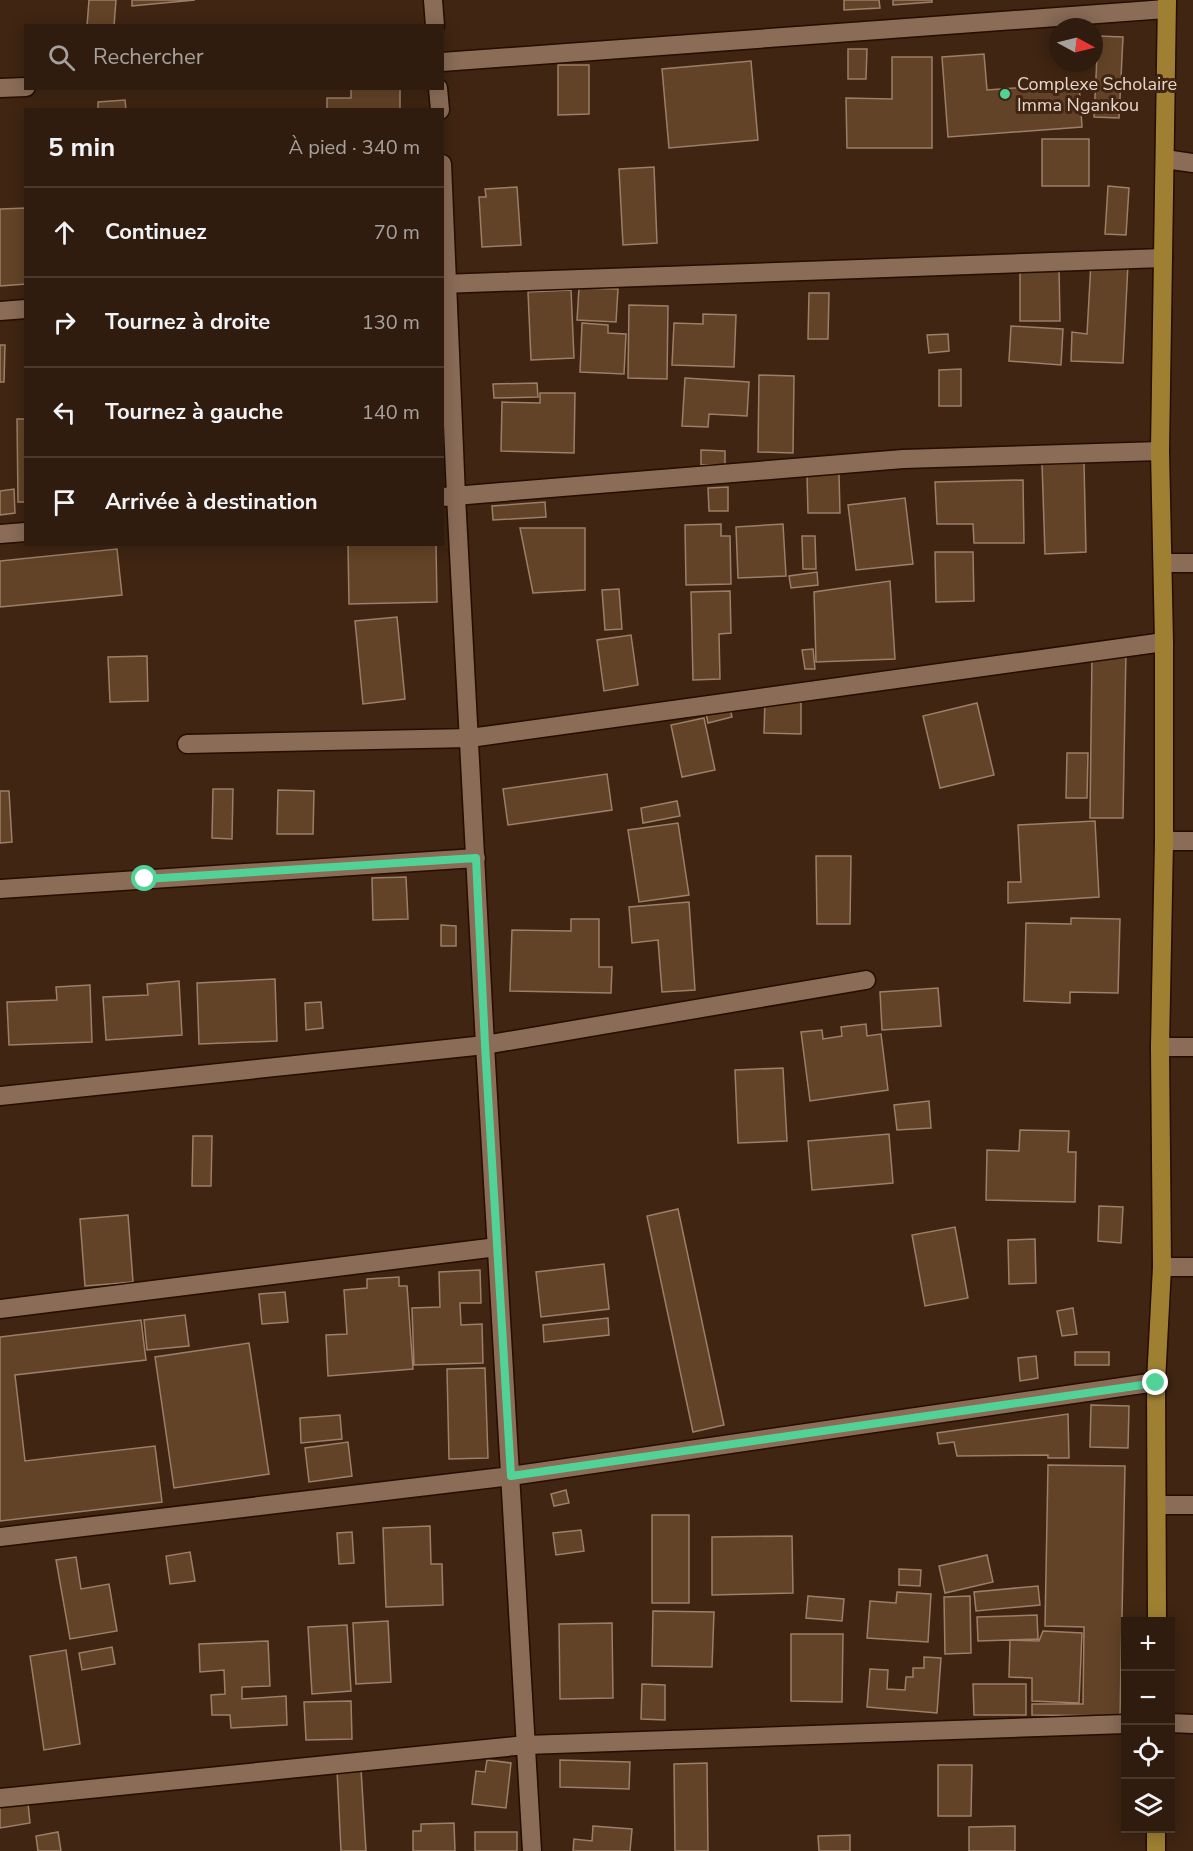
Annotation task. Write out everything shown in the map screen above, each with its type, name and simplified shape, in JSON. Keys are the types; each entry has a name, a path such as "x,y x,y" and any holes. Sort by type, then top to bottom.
{"highway":[{"path":"1157,1617 1156,1383 1162,1267 1160,1047 1164,841 1164,642 1160,451 1167,5"},
{"path":"1156,1833 1156,1851"}],"street":[{"path":"433,0 435,24"},
{"path":"444,62 1167,5"},
{"path":"0,88 24,87"},
{"path":"438,90 440,108"},
{"path":"1165,159 1193,163"},
{"path":"444,224 449,497 470,738 485,1045 532,1851"},
{"path":"446,283 1163,258"},
{"path":"0,311 24,309"},
{"path":"449,497 903,459 1160,451"},
{"path":"0,534 24,532"},
{"path":"1163,563 1193,563"},
{"path":"187,744 470,738 1164,642"},
{"path":"1164,841 1193,841"},
{"path":"0,889 476,858"},
{"path":"0,1096 485,1045 866,980"},
{"path":"1160,1047 1193,1047"},
{"path":"0,1309 497,1247"},
{"path":"1162,1267 1193,1267"},
{"path":"0,1538 511,1476 1156,1383"},
{"path":"1158,1504 1193,1505"},
{"path":"1175,1723 1193,1724"},
{"path":"0,1798 526,1745 1121,1724"}],"building":[{"path":"89,0 116,0 114,24 87,24"},
{"path":"132,0 195,0 132,6"},
{"path":"844,0 879,0 880,8 844,10"},
{"path":"893,0 932,0 932,2 893,5"},
{"path":"1103,36 1123,37 1119,118 1094,117 1096,72 1103,72"},
{"path":"848,49 867,49 866,79 848,79"},
{"path":"984,54 987,90 1079,83 1082,127 948,137 942,57"},
{"path":"892,57 932,57 932,148 847,148 846,98 892,99"},
{"path":"751,61 758,140 669,148 662,69"},
{"path":"558,65 589,65 589,114 558,115"},
{"path":"351,90 400,90 400,108 327,108 327,98 351,98"},
{"path":"125,100 126,108 98,108 98,102"},
{"path":"1042,139 1089,139 1089,186 1042,186"},
{"path":"654,167 657,243 623,245 619,169"},
{"path":"1108,186 1129,188 1126,235 1105,234"},
{"path":"517,187 521,245 482,247 479,197 486,197 485,189"},
{"path":"24,208 24,284 0,286 0,209"},
{"path":"1091,262 1128,264 1123,363 1071,361 1072,332 1087,334"},
{"path":"1059,266 1060,321 1020,321 1020,267"},
{"path":"579,288 618,289 616,322 577,320"},
{"path":"571,290 574,358 531,360 528,292"},
{"path":"809,293 829,293 828,339 808,339"},
{"path":"629,305 668,306 667,379 628,378"},
{"path":"703,314 736,315 734,367 672,365 674,323 703,324"},
{"path":"582,323 608,325 608,333 626,334 624,374 580,372"},
{"path":"1011,326 1063,329 1061,365 1009,361"},
{"path":"948,334 949,351 929,353 927,335"},
{"path":"0,345 5,345 4,382 0,382"},
{"path":"961,369 961,406 939,406 939,370"},
{"path":"759,375 794,376 793,453 758,452"},
{"path":"685,378 749,382 747,416 709,414 708,427 682,426"},
{"path":"537,383 538,397 494,398 493,384"},
{"path":"540,393 575,393 574,453 501,451 502,402 540,403"},
{"path":"17,419 24,419 24,502 18,502"},
{"path":"701,450 725,451 725,465 701,465"},
{"path":"1084,463 1086,552 1045,554 1042,464"},
{"path":"839,474 840,513 808,513 807,475"},
{"path":"1023,480 1024,543 974,543 973,524 937,524 935,482"},
{"path":"728,487 728,511 709,511 708,488"},
{"path":"14,489 15,513 0,515 0,491"},
{"path":"905,498 913,564 856,570 848,505"},
{"path":"545,502 546,517 493,520 492,506"},
{"path":"721,524 721,536 730,536 731,584 686,585 685,525"},
{"path":"783,524 786,576 738,578 736,527"},
{"path":"520,528 585,528 585,590 533,593"},
{"path":"802,536 815,536 816,569 803,569"},
{"path":"348,546 436,546 437,602 349,604"},
{"path":"117,549 122,595 0,607 0,561"},
{"path":"935,552 973,552 974,601 936,602"},
{"path":"817,572 818,585 791,588 789,576"},
{"path":"890,581 895,659 816,662 814,592"},
{"path":"619,589 622,629 605,630 602,590"},
{"path":"730,591 731,633 719,634 720,679 693,680 691,592"},
{"path":"397,617 405,699 363,704 355,621"},
{"path":"631,635 638,685 604,691 597,640"},
{"path":"813,649 815,669 805,669 802,650"},
{"path":"1126,650 1123,818 1090,818 1092,655"},
{"path":"147,656 148,701 110,702 108,657"},
{"path":"765,699 801,699 801,734 764,733"},
{"path":"977,703 994,775 940,788 923,716"},
{"path":"729,704 732,717 708,723 705,709"},
{"path":"704,718 715,770 682,777 671,725"},
{"path":"1067,753 1088,753 1087,798 1066,798"},
{"path":"607,774 612,810 508,825 503,789"},
{"path":"213,789 233,789 232,839 212,838"},
{"path":"278,790 314,791 313,834 277,834"},
{"path":"0,791 9,791 12,842 0,843"},
{"path":"677,801 680,816 643,823 641,808"},
{"path":"1095,821 1099,897 1008,903 1008,882 1021,882 1018,825"},
{"path":"678,823 689,895 639,902 628,830"},
{"path":"816,856 851,856 850,924 817,924"},
{"path":"406,877 408,919 373,920 372,878"},
{"path":"689,902 695,990 662,992 658,940 632,943 629,907"},
{"path":"1071,918 1120,919 1118,993 1070,992 1070,1003 1024,1001 1026,923 1071,924"},
{"path":"571,919 599,919 599,967 612,967 611,993 510,991 512,930 571,931"},
{"path":"441,925 456,926 456,946 441,946"},
{"path":"275,979 277,1041 199,1044 197,983"},
{"path":"179,981 182,1035 106,1040 103,997 148,995 147,984"},
{"path":"90,985 92,1042 9,1045 7,1002 57,1000 56,987"},
{"path":"938,988 941,1026 882,1030 880,992"},
{"path":"321,1002 323,1028 306,1030 305,1003"},
{"path":"866,1024 867,1036 881,1034 888,1090 810,1101 801,1032 822,1030 823,1039 842,1036 841,1027"},
{"path":"783,1068 787,1141 738,1143 735,1070"},
{"path":"929,1101 931,1128 897,1130 894,1105"},
{"path":"1020,1130 1069,1131 1068,1152 1076,1152 1075,1202 986,1200 987,1150 1019,1151"},
{"path":"889,1134 893,1183 812,1190 808,1141"},
{"path":"193,1136 212,1136 211,1186 192,1186"},
{"path":"1099,1206 1123,1207 1121,1243 1098,1241"},
{"path":"678,1209 724,1425 693,1432 647,1216"},
{"path":"128,1215 133,1282 85,1286 80,1219"},
{"path":"955,1227 968,1298 925,1306 912,1235"},
{"path":"1035,1239 1036,1283 1009,1284 1008,1240"},
{"path":"604,1264 609,1309 541,1317 536,1272"},
{"path":"480,1270 481,1303 460,1303 461,1325 482,1324 483,1363 414,1365 412,1308 440,1307 439,1272"},
{"path":"399,1277 399,1286 407,1286 413,1369 328,1376 326,1335 347,1334 344,1290 367,1288 367,1279"},
{"path":"285,1292 288,1322 262,1324 259,1294"},
{"path":"1073,1308 1077,1334 1062,1336 1057,1311"},
{"path":"185,1315 189,1346 147,1350 144,1320"},
{"path":"608,1318 609,1335 544,1342 543,1325"},
{"path":"141,1320 146,1360 15,1375 25,1461 155,1446 162,1502 0,1521 0,1337"},
{"path":"249,1343 269,1474 174,1488 155,1357"},
{"path":"1075,1352 1109,1352 1109,1365 1075,1365"},
{"path":"1036,1356 1038,1378 1020,1381 1018,1358"},
{"path":"485,1368 488,1458 449,1459 447,1369"},
{"path":"1091,1405 1129,1406 1128,1448 1090,1447"},
{"path":"1068,1414 1069,1458 1048,1458 1048,1455 957,1456 954,1442 939,1444 937,1433"},
{"path":"340,1415 342,1439 301,1443 300,1418"},
{"path":"348,1442 352,1476 309,1482 305,1448"},
{"path":"1048,1465 1125,1466 1120,1716 1032,1715 1032,1704 1083,1704 1084,1627 1045,1626"},
{"path":"566,1490 569,1503 554,1506 551,1494"},
{"path":"652,1515 689,1515 689,1603 652,1603"},
{"path":"430,1526 431,1564 442,1564 443,1605 386,1607 383,1528"},
{"path":"581,1530 584,1551 556,1555 553,1533"},
{"path":"352,1532 354,1563 339,1564 337,1533"},
{"path":"792,1536 793,1593 712,1595 712,1537"},
{"path":"190,1552 195,1581 170,1584 166,1556"},
{"path":"987,1555 993,1582 945,1593 939,1566"},
{"path":"76,1557 81,1589 109,1584 117,1631 70,1639 56,1560"},
{"path":"899,1569 921,1570 920,1586 899,1585"},
{"path":"1038,1586 1040,1605 976,1611 974,1592"},
{"path":"897,1592 931,1594 928,1642 867,1638 870,1601 896,1603"},
{"path":"808,1596 844,1599 842,1621 806,1618"},
{"path":"970,1596 971,1653 945,1654 944,1597"},
{"path":"653,1611 714,1612 712,1667 652,1666"},
{"path":"1037,1615 1038,1639 978,1641 977,1617"},
{"path":"388,1621 391,1682 356,1684 353,1623"},
{"path":"612,1623 613,1698 560,1699 559,1624"},
{"path":"347,1625 351,1691 312,1694 308,1627"},
{"path":"1043,1631 1082,1633 1079,1703 1032,1701 1032,1678 1009,1677 1010,1640 1039,1641"},
{"path":"791,1634 843,1634 842,1702 791,1701"},
{"path":"268,1641 270,1686 242,1687 242,1699 286,1696 287,1725 231,1728 230,1715 212,1715 211,1695 225,1694 224,1670 200,1672 199,1644"},
{"path":"112,1647 115,1664 82,1670 79,1653"},
{"path":"66,1650 80,1744 44,1750 30,1656"},
{"path":"924,1657 941,1658 937,1713 867,1707 870,1669 888,1670 887,1689 905,1690 906,1677 913,1677 913,1668 924,1668"},
{"path":"642,1684 665,1685 665,1720 641,1719"},
{"path":"973,1684 1026,1684 1026,1715 974,1715"},
{"path":"351,1701 352,1739 306,1740 304,1702"},
{"path":"487,1760 511,1763 506,1808 472,1804 476,1771 485,1772"},
{"path":"560,1760 630,1762 629,1789 560,1787"},
{"path":"707,1763 708,1851 675,1851 674,1764"},
{"path":"938,1765 972,1765 971,1816 938,1816"},
{"path":"361,1769 366,1851 341,1851 337,1770"},
{"path":"28,1803 30,1823 0,1828 0,1807"},
{"path":"454,1823 455,1851 413,1851 413,1831 421,1831 421,1824"},
{"path":"593,1826 632,1829 630,1851 573,1851 574,1839 592,1841"},
{"path":"1015,1826 1015,1851 969,1851 969,1827"},
{"path":"58,1832 61,1851 38,1851 36,1836"},
{"path":"475,1832 517,1832 517,1851 475,1851"},
{"path":"850,1835 850,1851 819,1851 818,1836"}],"place":[{"name":"Complexe Scholaire Imma Ngankou","path":"1005,94"}],"route":[{"path":"145,879 476,858 511,1476 1156,1383"}]}
